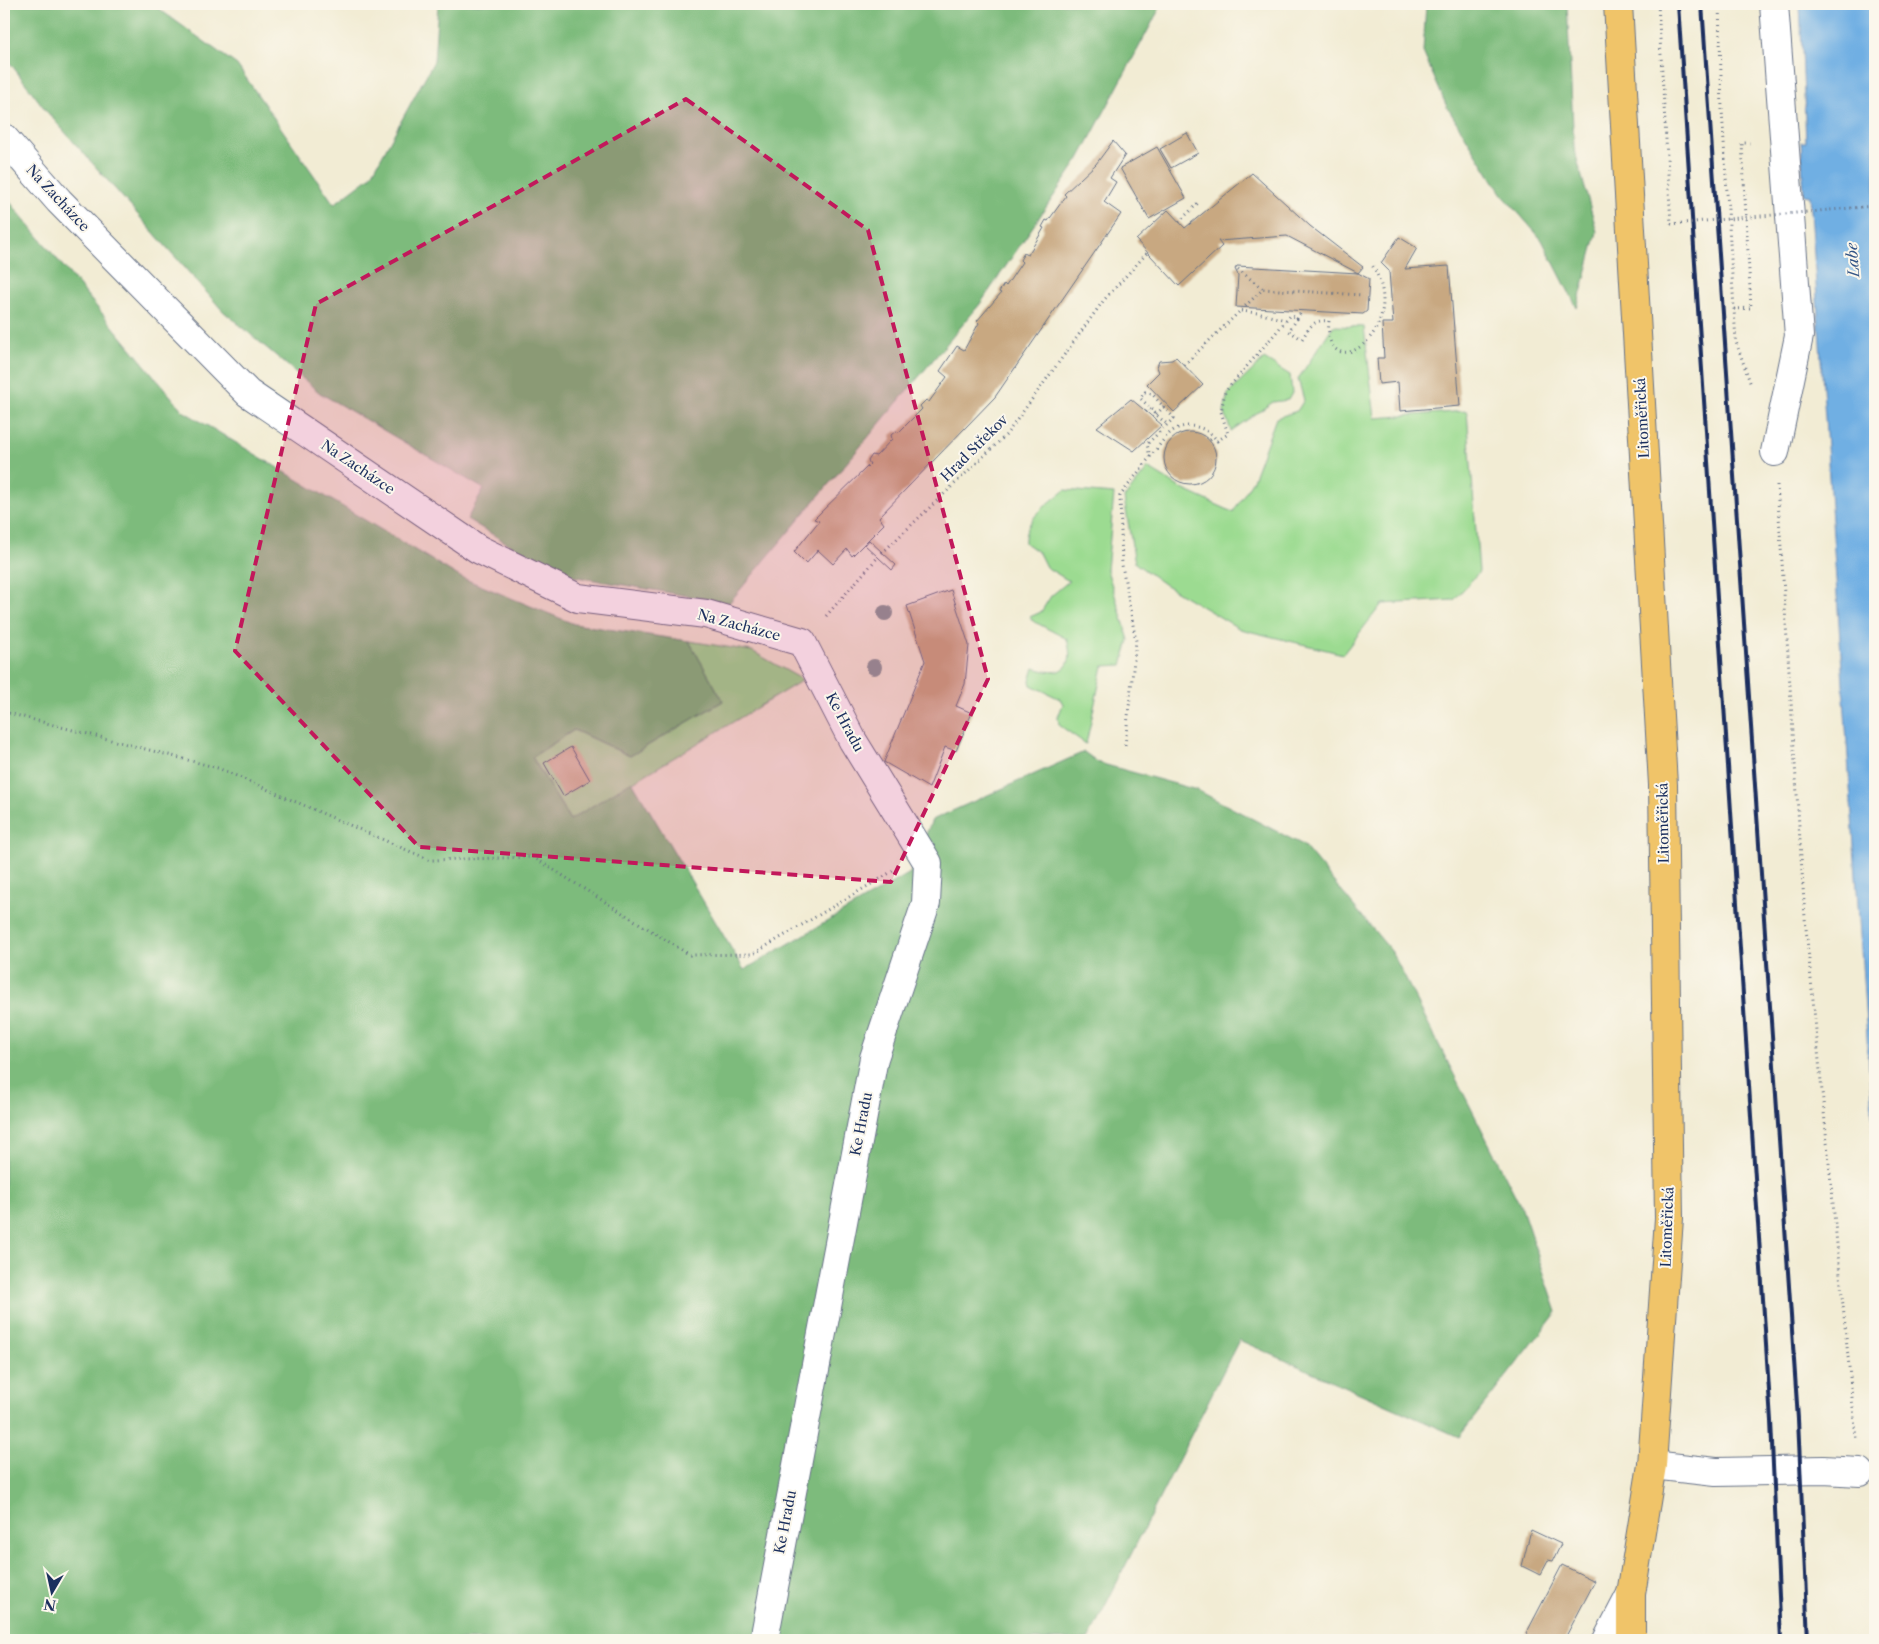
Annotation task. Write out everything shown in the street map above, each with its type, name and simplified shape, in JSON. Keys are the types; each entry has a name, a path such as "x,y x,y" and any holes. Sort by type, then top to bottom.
{"main road":[{"name":"Litoměřická","path":"1618,4 1663,786 1669,1218 1652,1465 1631,1594 1631,1640"}],"street":[{"path":"1774,4 1799,336 1775,452"},
{"name":"Na Zacházce","path":"4,138 59,201 248,393 478,549 578,598 706,614 802,642"},
{"name":"Ke Hradu","path":"764,1640 874,1058 926,903 928,863 853,741 802,642"},
{"path":"1652,1465 1716,1472 1823,1470 1860,1472"},
{"path":"1607,1640 1631,1594"}],"path":[{"path":"1658,4 1670,224 1875,206"},
{"path":"1719,4 1722,109 1736,342 1752,388"},
{"path":"1734,309 1751,308 1742,143 1756,142"},
{"path":"1179,222 1199,202"},
{"name":"Hrad Střekov","path":"882,553 1006,435 1104,300 1148,252"},
{"path":"1302,311 1288,331 1302,339 1314,322 1320,320 1329,321 1328,330 1332,344 1340,351 1351,353 1362,348 1382,316 1381,278 1372,265"},
{"path":"1238,269 1263,288 1362,295"},
{"path":"1184,365 1263,288"},
{"path":"1240,311 1257,312 1286,320"},
{"path":"1126,745 1136,641 1122,565 1120,496 1173,430 1184,426 1195,426 1206,430 1217,441 1228,434 1221,412 1225,392 1286,320 1291,315 1297,319"},
{"path":"1149,458 1147,444 1174,418 1152,394 1145,392 1140,398 1157,414"},
{"path":"1153,418 1166,404"},
{"path":"1146,412 1149,409 1167,424"},
{"path":"1210,440 1214,437"},
{"path":"1775,452 1805,918 1860,1472 1870,1499 1875,1564"},
{"path":"802,642 878,557"},
{"path":"4,712 218,768 430,860 533,857 690,955 753,954 890,871 928,863"}],"highlighted area":[{"path":"686,99 868,230 988,679 891,882 419,847 235,651 316,304"}],"green space":[{"path":"4,4 152,4 237,65 334,204 371,176 434,61 438,4 1162,4 1079,159 980,304 729,603 571,576 535,560 467,519 484,489 320,393 223,311 48,113 4,55"},
{"path":"1426,4 1567,4 1574,148 1597,232 1577,308 1542,240 1501,193 1447,107 1423,52"},
{"path":"4,195 183,411 460,577 574,624 689,641 723,701 630,756 574,730 532,757 570,820 632,781 744,970 910,873 932,820 1084,752 1099,763 1197,790 1303,845 1392,952 1522,1209 1557,1312 1459,1437 1239,1340 1088,1640 4,1640"},
{"path":"1333,326 1364,327 1375,418 1467,411 1479,572 1454,600 1382,604 1343,654 1240,629 1164,584 1135,563 1124,498 1148,468 1184,490 1233,512 1253,480 1276,418 1297,411 1304,400 1298,379"},
{"path":"1264,359 1290,375 1292,393 1288,400 1273,402 1231,431 1224,411 1228,394"},
{"path":"1065,490 1114,494 1107,570 1129,640 1122,665 1103,666 1086,744 1059,725 1058,717 1063,704 1060,699 1031,685 1030,681 1034,668 1052,672 1064,669 1068,664 1069,650 1067,639 1033,621 1030,617 1041,612 1051,596 1069,581 1046,567 1039,553 1025,543 1028,527 1038,513"},
{"path":"689,641 752,651 803,680 570,820 532,757 574,730 630,756 723,701"}],"water":[{"name":"Labe","path":"1800,4 1875,4 1875,1156 1810,196 1804,195 1801,142 1806,142"}],"building":[{"path":"1187,133 1198,153 1171,168 1160,149"},
{"path":"1113,141 1125,155 1110,178 1116,182 1104,202 1121,214 995,397 879,517 884,524 852,556 847,549 833,564 818,550 806,564 794,552 819,521 814,519 870,464 868,461 872,455 876,456 892,439 891,435 896,431 899,432 922,409 920,406 926,400 929,402 947,377 940,371 957,346 964,350 979,323 977,321 1001,293 999,292 1004,284 1006,286 1022,262 1020,260 1024,253 1028,255 1044,228 1042,227 1046,220 1048,221 1066,196 1064,194 1096,164"},
{"path":"1157,147 1186,198 1149,219 1120,168"},
{"path":"1252,173 1310,226 1363,267 1358,273 1287,236 1218,241 1222,246 1179,286 1136,240 1168,210 1185,228"},
{"path":"1399,237 1417,248 1405,269 1449,266 1460,406 1400,411 1398,382 1379,384 1377,358 1384,358 1382,323 1393,323 1389,271 1381,263"},
{"path":"1237,266 1358,273 1369,279 1367,311 1363,314 1236,307 1238,275 1235,269"},
{"path":"1176,357 1203,385 1174,412 1147,384 1159,372 1157,367 1159,361 1172,360"},
{"path":"1131,399 1162,425 1134,451 1097,427"},
{"path":"1185,432 1195,432 1209,439 1216,453 1216,463 1209,477 1195,484 1185,484 1175,480 1168,473 1164,463 1164,453 1168,443 1175,436"},
{"path":"869,540 896,565 892,570 865,545"},
{"path":"951,590 969,645 965,684 956,706 972,713 956,751 945,747 929,788 884,762 925,661 907,606"},
{"path":"571,747 590,780 563,796 544,763"},
{"path":"1531,1530 1561,1544 1553,1561 1548,1560 1540,1575 1522,1566"},
{"path":"1562,1565 1595,1581 1564,1640 1539,1640 1526,1634"}],"railway":[{"path":"1678,4 1771,1421 1781,1640"},
{"path":"1702,4 1798,1419 1808,1640"}]}
